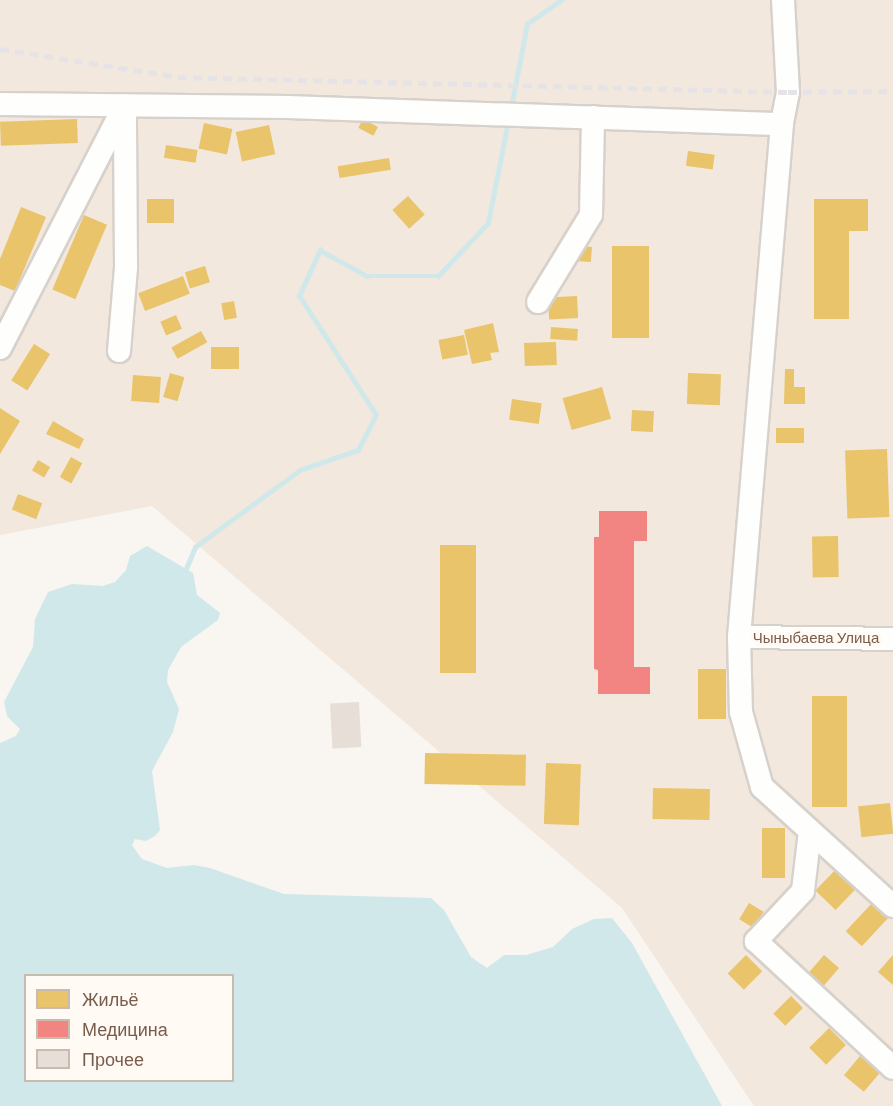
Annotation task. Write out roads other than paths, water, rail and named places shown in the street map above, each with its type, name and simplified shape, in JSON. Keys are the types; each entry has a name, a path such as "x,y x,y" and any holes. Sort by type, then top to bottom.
{"street":[{"path":"783,0 788,92 782,124 739,638 741,712 762,787 893,906"},
{"path":"0,104 125,105 782,124"},
{"path":"0,348 125,105"},
{"path":"119,351 126,267 125,105"},
{"path":"538,302 591,215 593,117"},
{"name":"Чыныбаева Улица","path":"739,638 893,639"},
{"path":"810,831 803,891 756,941 893,1068"}],"water":[{"path":"147,546 193,573 197,595 220,613 218,620 181,647 168,670 167,682 179,709 173,732 152,771 160,830 146,841 135,839 132,845 142,859 167,868 194,865 210,868 284,894 431,898 444,910 471,957 487,968 504,955 526,955 553,947 572,929 594,919 612,918 632,943 722,1106 0,1106 0,743 16,736 20,729 7,716 4,702 33,647 35,619 48,592 72,584 103,586 115,582 126,570 130,556"}],"waterway":[{"path":"511,107 527,24 561,0"},
{"path":"185,571 195,547 300,470 358,450 376,415 299,296 320,250 367,276 438,276 488,223 508,121"}],"railway":[{"path":"0,49 178,77 788,92 893,91"}]}
